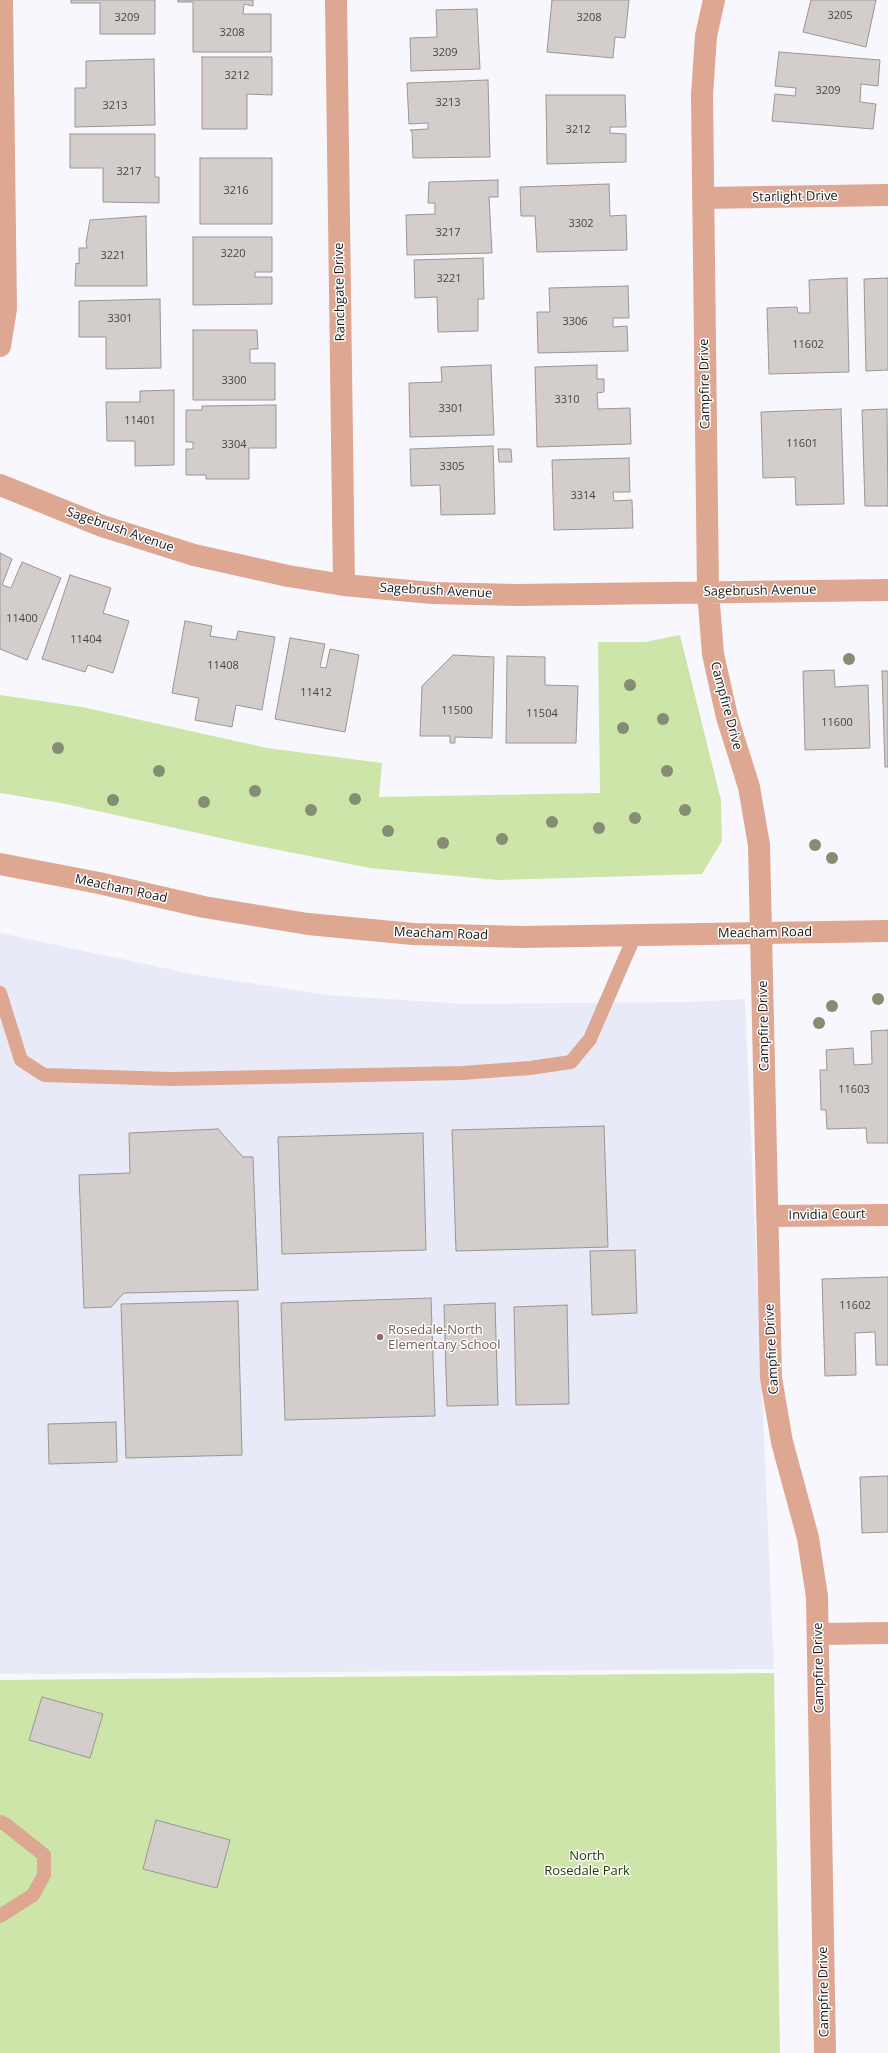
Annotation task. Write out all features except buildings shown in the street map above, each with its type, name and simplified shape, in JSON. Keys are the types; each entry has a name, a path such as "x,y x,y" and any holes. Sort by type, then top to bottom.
{"street":[{"path":"0,346 6,309 2,0"},
{"name":"Ranchgate Drive","path":"336,0 344,585"},
{"name":"Campfire Drive","path":"714,0 706,36 702,95 708,592 713,654 727,717 749,788 759,845 771,1378 782,1442 808,1538 817,1597 819,1634 825,2053"},
{"name":"Starlight Drive","path":"703,198 888,195"},
{"name":"Sagebrush Avenue","path":"0,485 102,526 194,555 288,576 344,585 432,593 501,595 888,590"},
{"name":"Meacham Road","path":"0,864 99,883 204,907 308,924 413,934 521,937 888,931"},
{"name":"Invidia Court","path":"767,1216 888,1215"},
{"path":"819,1634 888,1633"}],"lane":[{"path":"0,993 21,1060 44,1075 180,1078 462,1073 530,1068 571,1062 590,1039 635,935"},
{"path":"0,1822 5,1824 44,1855 44,1875 33,1895 0,1916"}],"shaded area":[{"name":"Rosedale-North Elementary School","path":"0,933 191,974 327,995 464,1004 688,1002 745,999 774,1669 0,1674"}],"green space":[{"path":"680,635 721,800 722,841 702,874 498,880 370,868 243,843 61,803 0,793 0,695 82,707 267,748 382,763 379,797 600,793 598,642 645,642"},
{"name":"North Rosedale Park","path":"774,1673 780,2053 0,2053 0,1680"}],"place":[{"name":"Rosedale-North Elementary School","path":"380,1337"}]}
